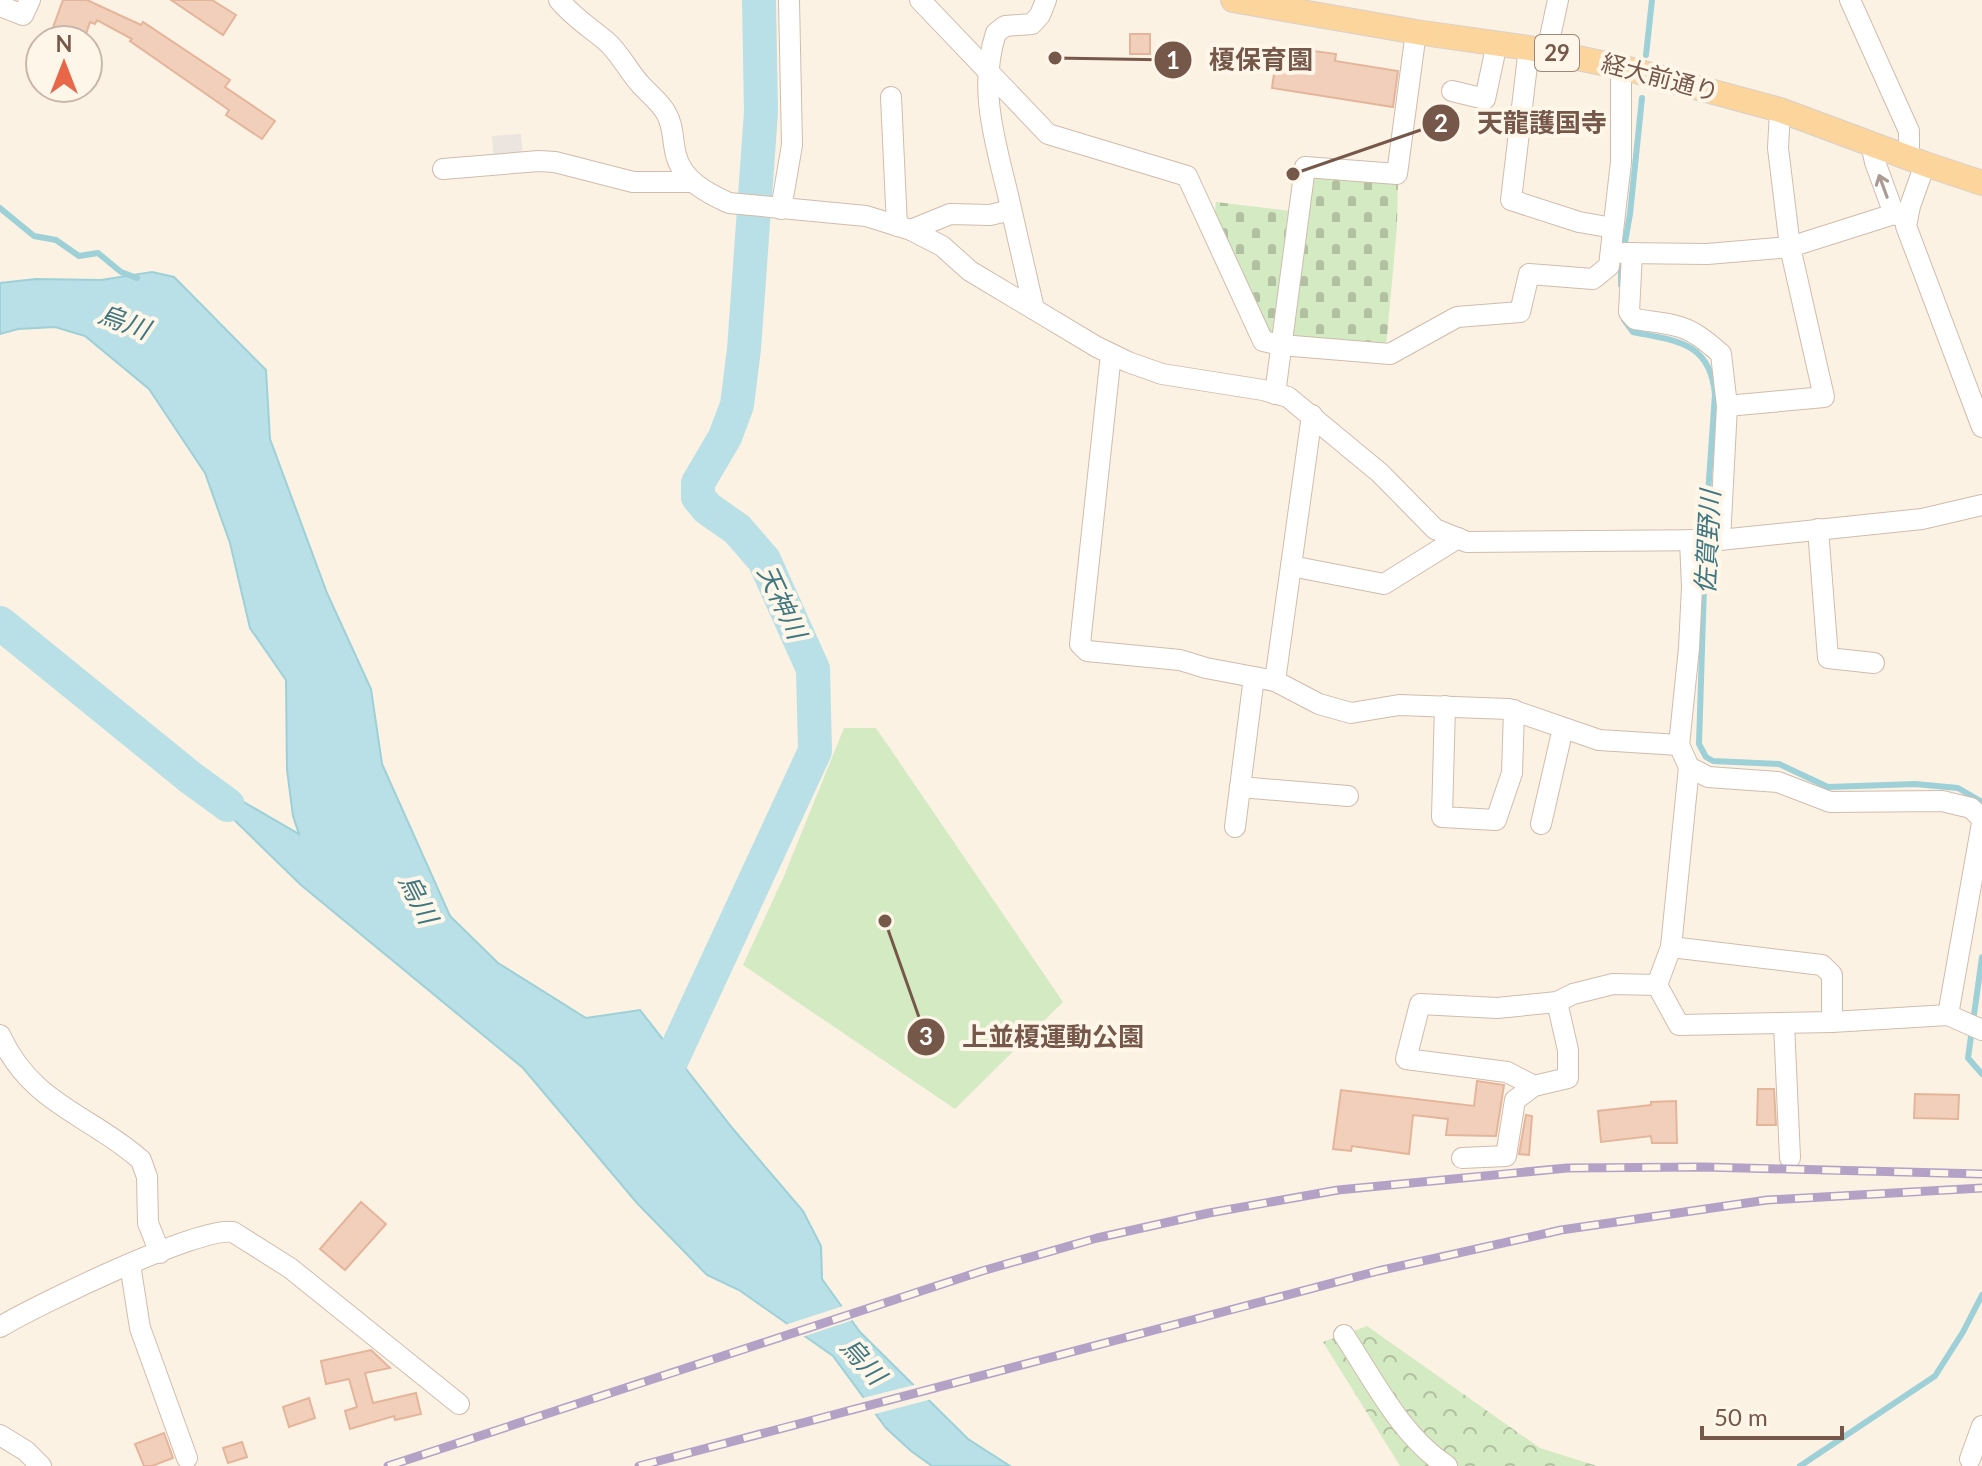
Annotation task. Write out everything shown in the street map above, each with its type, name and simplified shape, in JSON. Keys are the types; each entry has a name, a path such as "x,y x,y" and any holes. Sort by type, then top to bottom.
{"main road":[{"name":"経大前通り","path":"1233,0 1330,8 1416,32 1497,43 1621,67 1780,110 1982,183"}],"street":[{"path":"0,6 23,15 30,0"},
{"path":"559,0 577,20 614,49 663,108 672,124 675,154 680,165 692,182 721,200 739,205 866,216 904,228 942,246 970,271 1111,354 1162,374 1288,397 1380,473 1435,529 1467,542 1705,540 1922,519 1982,505"},
{"path":"774,208 792,145 789,0"},
{"path":"920,0 1048,134 1187,176 1263,341 1281,345 1390,354 1457,317 1520,312 1529,274 1593,279 1621,253 1707,254 1790,247 1900,216"},
{"path":"1034,309 993,132 987,72 996,33 1005,26 1032,24 1046,0"},
{"path":"1558,0 1538,50 1511,200 1579,222 1613,228"},
{"path":"1850,0 1909,131 1917,161 1900,216"},
{"path":"1275,394 1305,167 1397,174 1416,32"},
{"path":"1452,91 1485,99 1497,43"},
{"path":"1621,67 1621,162 1613,228 1621,253 1629,312 1635,319 1682,326 1697,333 1721,354 1727,406 1705,540 1692,587 1679,745 1689,767 1671,947 1657,985 1679,1025 1784,1024 1952,1016 1982,1030"},
{"path":"891,97 904,228"},
{"path":"1727,406 1824,397 1790,247 1778,148 1780,110"},
{"path":"1871,144 1875,162 1908,235 1982,427"},
{"path":"443,169 555,162 633,182 692,182"},
{"path":"904,228 950,214 990,215 1011,210"},
{"path":"1111,354 1080,644 1087,651 1180,660 1275,681 1319,704 1351,713 1399,705 1514,710 1599,740 1679,745"},
{"path":"1275,681 1312,415"},
{"path":"1818,529 1828,658 1874,663"},
{"path":"1291,566 1384,584 1458,538"},
{"path":"1235,827 1254,677"},
{"path":"1445,706 1442,817 1496,820 1512,773 1514,710"},
{"path":"1541,824 1563,728"},
{"path":"1689,767 1708,777 1778,782 1830,802 1942,801 1971,808 1982,821 1952,1016"},
{"path":"1240,787 1348,796"},
{"path":"1671,947 1822,965 1832,975 1832,1022"},
{"path":"1534,1086 1507,1072 1406,1059 1420,1004 1497,1008 1557,1002 1573,994 1613,984 1657,985"},
{"path":"1462,1158 1506,1156 1515,1100 1534,1086 1568,1078 1568,1050 1557,1002"},
{"path":"1784,1024 1790,1158"},
{"path":"0,1035 7,1051 37,1088 141,1160 147,1177 148,1223 160,1253"},
{"path":"0,1327 31,1308 130,1264 218,1233 233,1232 290,1268 459,1404"},
{"path":"130,1264 140,1328 187,1458"},
{"path":"1344,1335 1404,1424 1432,1456 1447,1466"},
{"path":"1970,1459 1982,1426"},
{"path":"0,1435 26,1451 41,1466"}],"shaded area":[{"path":"521,134 523,157 494,159 492,136"}],"green space":[{"path":"1312,174 1398,180 1386,347 1288,337"},
{"path":"1216,202 1292,211 1278,336 1268,334 1214,220"},
{"path":"844,728 876,728 1063,1002 955,1109 743,965 784,876"},
{"path":"1367,1326 1540,1448 1597,1466 1400,1466 1323,1342"}],"water":[{"name":"烏川","path":"152,272 174,277 266,370 270,439 327,593 371,689 382,764 450,916 498,963 586,1018 640,1010 733,1129 803,1211 821,1246 822,1279 860,1332 968,1439 1010,1466 932,1466 911,1451 886,1428 833,1356 739,1290 707,1275 637,1203 523,1068 301,885 191,778 235,797 299,834 293,816 287,770 286,680 250,628 230,543 205,473 149,389 85,336 55,327 18,329 0,334 0,283 36,279 101,280"}],"pier":[{"path":"846,1305 856,1319 799,1338 782,1326"},
{"path":"918,1384 932,1399 871,1415 859,1399"}],"building":[{"path":"63,0 87,0 141,25 143,22 230,80 225,87 275,121 262,139 226,115 229,110 130,41 132,39 97,20 95,24 54,24"},
{"path":"171,0 212,0 236,15 223,35"},
{"path":"1130,34 1150,34 1150,54 1130,54"},
{"path":"1278,46 1336,54 1335,61 1398,71 1393,107 1272,88"},
{"path":"1477,1081 1504,1085 1496,1136 1446,1135 1448,1119 1413,1115 1409,1154 1352,1146 1351,1151 1333,1149 1341,1090 1474,1106"},
{"path":"1758,1089 1774,1089 1776,1125 1757,1125"},
{"path":"1915,1094 1959,1095 1958,1119 1914,1118"},
{"path":"1676,1101 1677,1143 1652,1143 1651,1136 1601,1142 1598,1111"},
{"path":"1526,1115 1532,1116 1529,1155 1519,1154"},
{"path":"361,1202 386,1224 345,1270 320,1249"},
{"path":"371,1350 390,1368 365,1373 373,1403 416,1393 421,1414 395,1420 394,1416 350,1429 345,1411 357,1407 349,1379 326,1384 321,1361"},
{"path":"309,1398 315,1418 289,1427 283,1407"},
{"path":"164,1433 173,1458 144,1466 135,1444"},
{"path":"242,1442 247,1457 228,1463 223,1448"}],"waterway":[{"name":"天神川","path":"655,1096 815,751 813,669 764,560 737,529 707,508 698,497 698,483 725,437 737,405 744,349 761,112 759,0"},
{"name":"佐賀野川","path":"1646,55 1652,0"},
{"name":"佐賀野川","path":"1621,285 1642,98"},
{"path":"0,208 34,236 56,240 79,256 98,253 121,272 137,278"},
{"name":"佐賀野川","path":"1624,320 1633,332 1689,347 1706,364 1712,377 1715,394 1706,523 1699,744 1706,757 1713,761 1779,764 1828,787 1915,784 1958,788 1982,802"},
{"path":"0,623 228,805"},
{"name":"佐賀野川","path":"1982,957 1968,1058 1982,1074"},
{"name":"佐賀野川","path":"1800,1466 1935,1376 1982,1295"}],"railway":[{"path":"388,1466 982,1271 1097,1238 1209,1213 1338,1190 1567,1168 1704,1167 1982,1174"},
{"path":"639,1466 1378,1271 1561,1230 1767,1200 1982,1188"}],"place":[{"name":"榎保育園","path":"1055,58"},
{"name":"天龍護国寺","path":"1293,174"},
{"name":"上並榎運動公園","path":"885,921"}]}
